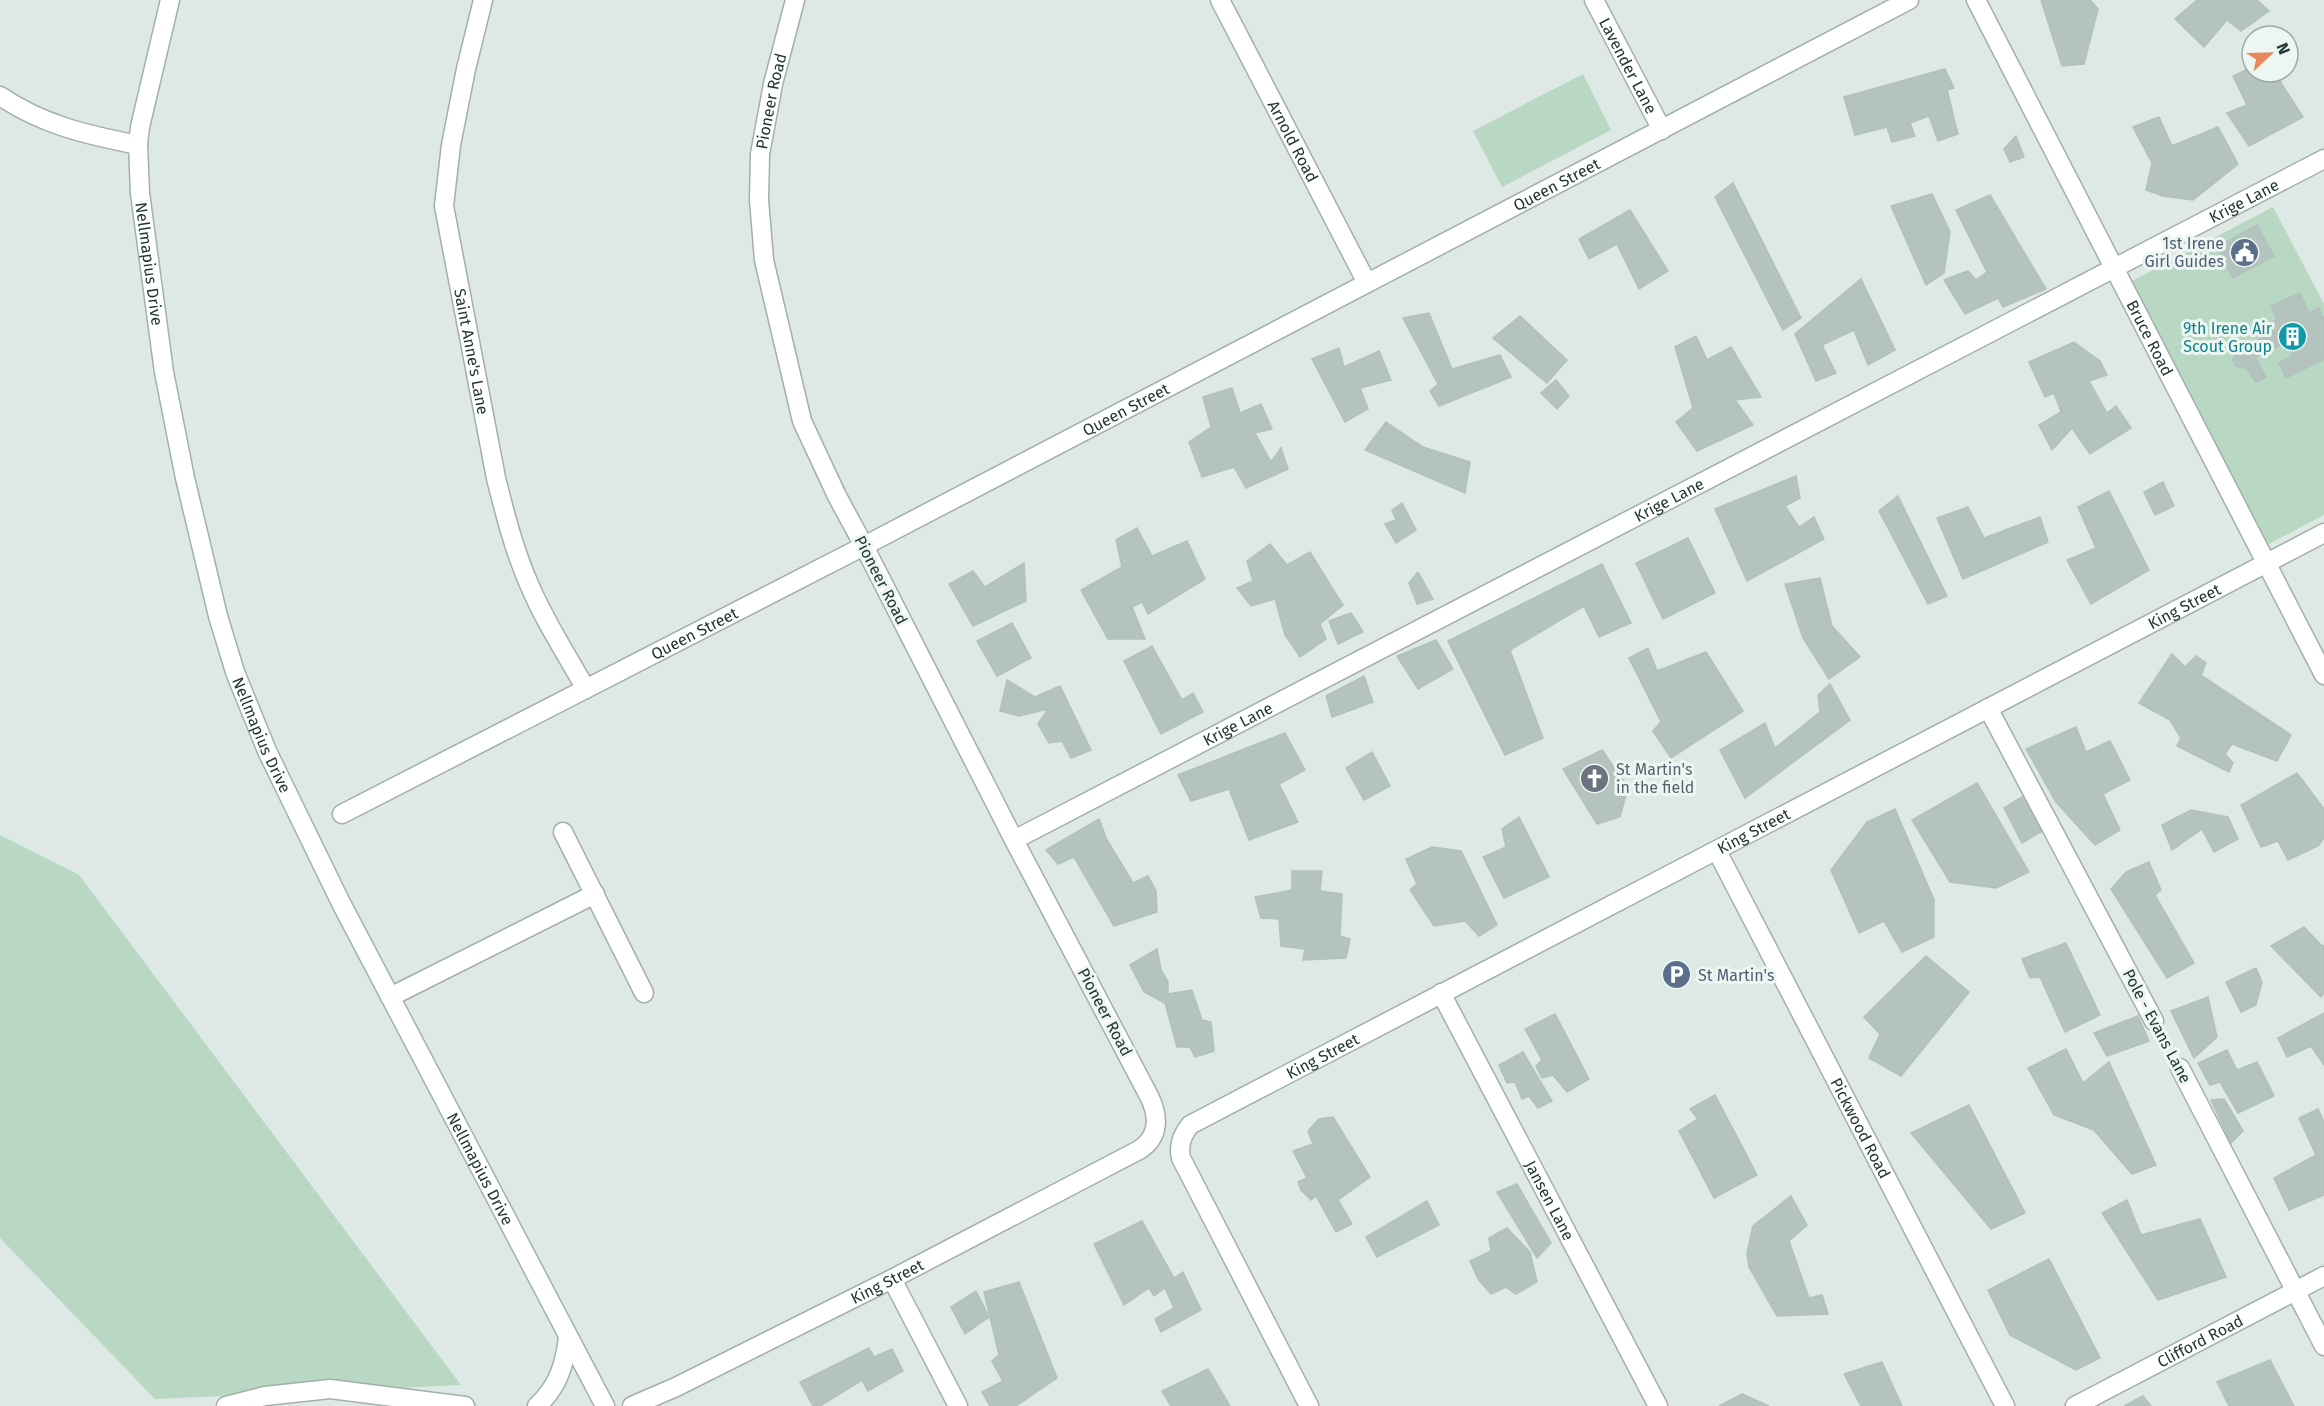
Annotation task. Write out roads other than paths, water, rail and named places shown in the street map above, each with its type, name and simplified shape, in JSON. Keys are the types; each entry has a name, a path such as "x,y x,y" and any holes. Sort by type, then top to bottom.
{"street":[{"name":"Nellmapius Drive","path":"170,0 138,145 140,193 164,372 184,478 224,638 256,726 315,851 605,1406"},
{"name":"Saint Anne's Lane","path":"483,0 451,145 444,206 504,511 520,562 536,600 586,689"},
{"name":"Pioneer Road","path":"795,0 773,84 760,154 759,200 764,260 802,421 837,496 1149,1096 1157,1121"},
{"name":"Arnold Road","path":"1220,0 1368,283"},
{"name":"Lavender Lane","path":"1594,0 1662,130"},
{"name":"Queen Street","path":"342,814 864,546 1909,0"},
{"name":"Bruce Road","path":"1976,0 2324,675"},
{"path":"0,96 20,110 69,130 138,145"},
{"name":"Krige Lane","path":"1014,840 2324,159"},
{"name":"King Street","path":"1309,1406 1181,1158 1180,1147 1184,1132 1202,1117 1717,851 2324,533"},
{"name":"Pole - Evans Lane","path":"1988,708 2154,1021"},
{"path":"564,832 644,993"},
{"name":"Pickwood Road","path":"1717,851 2005,1406"},
{"path":"390,997 594,894"},
{"name":"Jansen Lane","path":"1441,993 1658,1406"},
{"name":"Pole - Evans Lane","path":"2180,1068 2324,1346"},
{"name":"King Street","path":"633,1406 676,1387 892,1279 1139,1150 1153,1137 1157,1121"},
{"name":"Clifford Road","path":"2075,1406 2324,1276"},
{"path":"892,1279 958,1406"},
{"path":"537,1406 560,1376 566,1356 568,1337"},
{"path":"226,1406 265,1396 330,1389 465,1406"}],"place":[{"name":"1st Irene Girl Guides","path":"2245,252"},
{"name":"9th Irene Air Scout Group","path":"2293,337"},
{"name":"St Martin's in the field","path":"1595,778"},
{"name":"St Martin's","path":"1677,975"}]}
